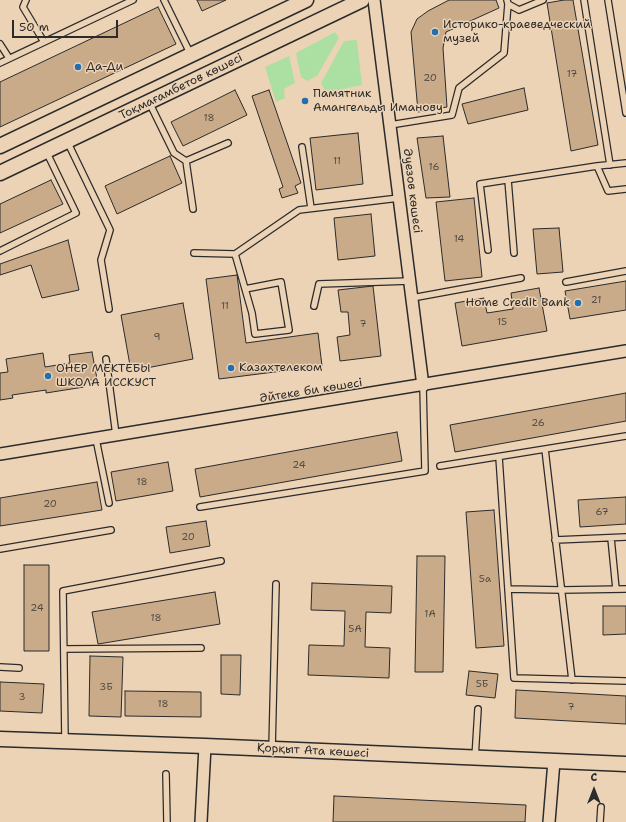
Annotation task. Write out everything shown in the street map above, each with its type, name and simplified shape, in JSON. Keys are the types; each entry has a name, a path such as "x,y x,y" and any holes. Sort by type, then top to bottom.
{"street":[{"name":"Тоқмағамбетов көшесі","path":"0,146 306,0"},
{"name":"Тоқмағамбетов көшесі","path":"0,173 362,0"},
{"name":"Әуезов көшесі","path":"374,0 423,386"},
{"name":"Әйтеке би көшесі","path":"0,454 423,386 626,351"},
{"name":"Қорқыт Ата көшесі","path":"0,739 626,764"},
{"path":"201,822 205,746"},
{"path":"549,822 554,762"}],"lane":[{"path":"26,0 23,8 44,42"},
{"path":"0,62 133,0"},
{"path":"164,0 191,55"},
{"path":"507,2 519,10 543,0"},
{"path":"584,0 610,165"},
{"path":"608,0 626,113"},
{"path":"390,125 452,115 459,88 504,53 507,2"},
{"path":"0,44 9,58"},
{"path":"149,102 174,153 186,161 193,209"},
{"path":"67,141 110,230 101,260 109,309"},
{"path":"186,161 228,143"},
{"path":"302,147 311,208"},
{"path":"0,251 76,213 46,151"},
{"path":"488,250 480,184 626,163"},
{"path":"597,166 608,191 626,189"},
{"path":"508,180 514,253"},
{"path":"194,253 235,254 298,210 399,198"},
{"path":"235,254 245,289 252,313 255,334 289,330 281,282 245,289"},
{"path":"566,282 626,271"},
{"path":"412,298 521,278"},
{"path":"314,306 319,284 410,281"},
{"path":"106,360 116,435"},
{"path":"200,508 425,471 423,386"},
{"path":"440,466 626,436"},
{"path":"96,439 109,503"},
{"path":"545,449 572,680"},
{"path":"499,457 514,678 626,682"},
{"path":"0,549 111,530"},
{"path":"555,540 626,537"},
{"path":"611,538 616,589"},
{"path":"65,741 63,591 221,561"},
{"path":"272,749 276,584"},
{"path":"508,590 626,589"},
{"path":"64,649 201,648"},
{"path":"0,667 19,668"},
{"path":"475,758 478,709"},
{"path":"166,774 166,822"},
{"path":"600,822 601,807"}],"green space":[{"path":"335,32 339,38 317,76 307,81 301,77 296,53"},
{"path":"357,40 362,85 330,92 324,89 321,83 344,41"},
{"path":"289,56 295,83 284,89 285,98 276,102 265,67"}],"building":[{"path":"197,0 226,0 202,11"},
{"path":"449,0 496,0 499,8 446,32 443,48 447,107 418,112 411,32 417,19 428,11"},
{"path":"573,0 598,145 571,151 547,3"},
{"path":"158,7 176,44 0,127 0,82"},
{"path":"524,88 528,110 468,124 462,104"},
{"path":"235,90 247,115 183,146 171,122"},
{"path":"269,90 301,183 295,186 298,193 282,198 279,189 283,187 252,96"},
{"path":"358,133 363,184 316,190 310,138"},
{"path":"443,136 450,197 426,198 417,138"},
{"path":"170,156 182,183 117,214 105,186"},
{"path":"51,180 63,204 0,233 0,204"},
{"path":"474,198 482,277 445,281 436,202"},
{"path":"371,214 375,256 338,260 334,218"},
{"path":"559,228 563,272 537,274 533,229"},
{"path":"68,240 79,290 42,298 31,265 0,275 0,264"},
{"path":"237,275 246,343 318,333 322,366 219,379 206,279"},
{"path":"626,281 626,310 570,319 565,291"},
{"path":"373,286 381,356 340,361 337,337 350,335 348,312 341,312 338,290"},
{"path":"539,288 547,331 462,346 455,303 484,298 487,313 513,309 511,293"},
{"path":"183,303 193,359 131,371 121,315"},
{"name":"ОНЕР МЕКТЕБЫ ШКОЛА ИССКУСТ","path":"92,352 97,379 83,381 84,387 46,393 46,390 12,395 13,398 0,400 0,373 8,372 6,359 43,353 45,367 70,363 69,355"},
{"path":"626,393 626,421 455,452 450,425"},
{"path":"397,432 402,461 200,497 195,469"},
{"path":"168,462 173,491 116,501 111,472"},
{"path":"97,482 102,510 0,526 0,498"},
{"path":"626,497 626,524 580,527 578,500"},
{"path":"494,510 504,646 476,648 466,512"},
{"path":"206,521 210,546 170,553 166,527"},
{"path":"417,556 445,556 443,672 415,672"},
{"path":"24,565 49,565 49,651 24,651"},
{"path":"312,583 392,586 391,613 366,612 365,647 390,648 389,678 308,675 309,645 344,646 345,611 311,610"},
{"path":"215,592 220,624 98,644 92,612"},
{"path":"603,606 626,606 626,634 603,635"},
{"path":"221,655 241,655 240,695 221,694"},
{"path":"90,656 123,657 121,717 89,716"},
{"path":"469,671 498,674 495,698 466,695"},
{"path":"0,682 44,684 42,713 0,711"},
{"path":"516,690 626,696 626,724 515,718"},
{"path":"125,691 201,692 201,717 125,716"},
{"path":"334,796 526,805 525,822 333,822"}],"place":[{"name":"Историко-краеведческий музей","path":"435,32"},
{"name":"Да-Ди","path":"78,67"},
{"name":"Памятник Амангельды Иманову","path":"305,101"},
{"name":"Home Credit Bank","path":"578,303"},
{"name":"Казахтелеком","path":"231,368"},
{"name":"ОНЕР МЕКТЕБЫ ШКОЛА ИССКУСТ","path":"48,376"}]}
